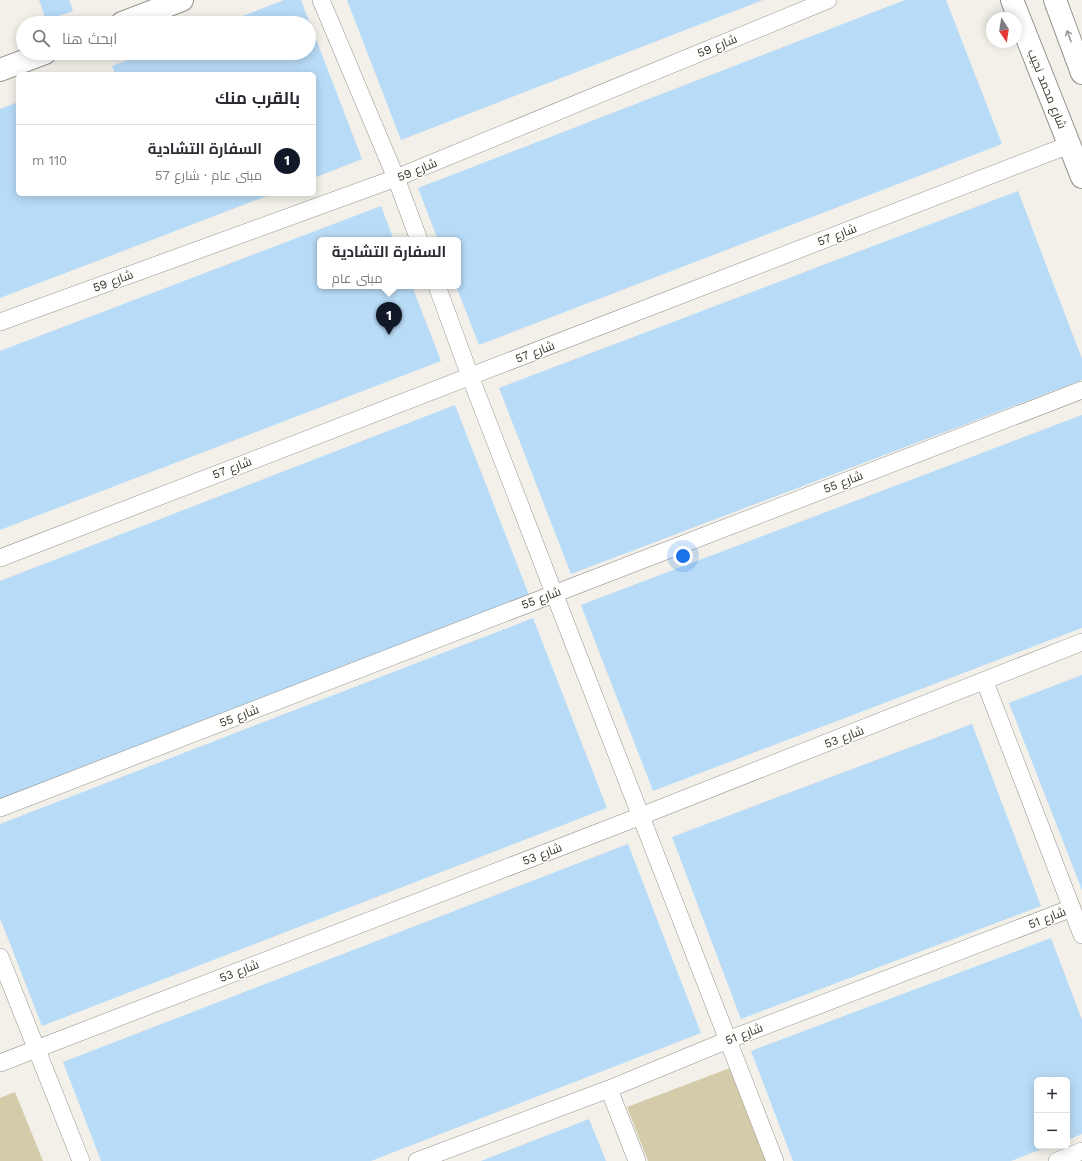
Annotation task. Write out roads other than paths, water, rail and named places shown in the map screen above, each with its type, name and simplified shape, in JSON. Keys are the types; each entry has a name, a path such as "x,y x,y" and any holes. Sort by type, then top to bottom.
{"main road":[{"path":"140,16 182,0"},
{"name":"شارع محمد نجيب","path":"1012,0 1082,177"},
{"path":"1055,0 1082,73"},
{"path":"0,70 26,60"}],"street":[{"path":"321,0 396,178 419,237"},
{"name":"شارع 59","path":"0,322 396,178 828,0"},
{"name":"شارع 57","path":"0,558 1069,146"},
{"path":"438,289 470,376 775,1161"},
{"name":"شارع 55","path":"0,808 1082,390"},
{"name":"شارع 53","path":"0,1063 641,816 985,682 1082,642"},
{"path":"985,682 1082,935"},
{"name":"شارع 51","path":"417,1161 609,1089 728,1040 1072,908"},
{"path":"0,957 81,1161"},
{"path":"609,1089 637,1161"},
{"path":"1057,1161 1082,1151"}],"place":[{"name":"السفارة التشادية","path":"389,335"}]}
